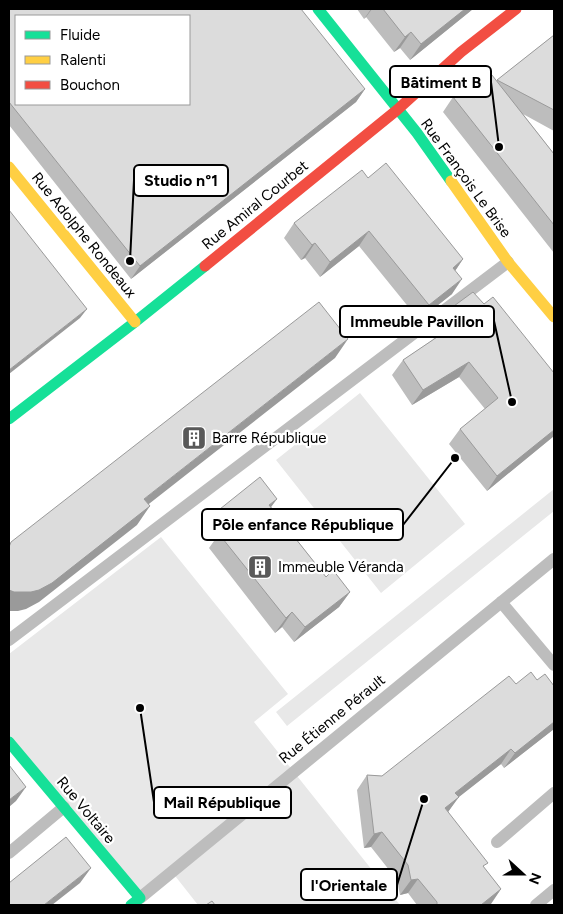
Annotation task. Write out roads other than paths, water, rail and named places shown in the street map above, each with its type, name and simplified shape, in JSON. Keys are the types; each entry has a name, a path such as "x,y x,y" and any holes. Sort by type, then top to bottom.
{"street":[{"name":"Rue François Le Brise","path":"318,9 417,133 508,262 554,317"},
{"name":"Rue Amiral Courbet","path":"9,419 135,322 397,110 461,52 516,9"},
{"name":"Rue Adolphe Rondeaux","path":"9,167 135,322"},
{"name":"Rue Voltaire","path":"9,742 64,807 135,902"}],"lane":[{"path":"9,640 508,262"},
{"name":"Rue Étienne Pérault","path":"135,902 554,558"},
{"path":"501,602 554,665"},
{"path":"497,842 554,793"},
{"path":"9,853 64,807"},
{"path":"536,905 554,890"}],"place":[{"name":"Bâtiment B","path":"499,147"},
{"name":"Studio n°1","path":"130,261"},
{"name":"Immeuble Pavillon","path":"512,402"},
{"name":"Barre République","path":"194,438"},
{"name":"Pôle enfance République","path":"455,458"},
{"name":"Immeuble Véranda","path":"260,567"},
{"name":"Mail République","path":"140,708"},
{"name":"l'Orientale","path":"424,799"}]}
